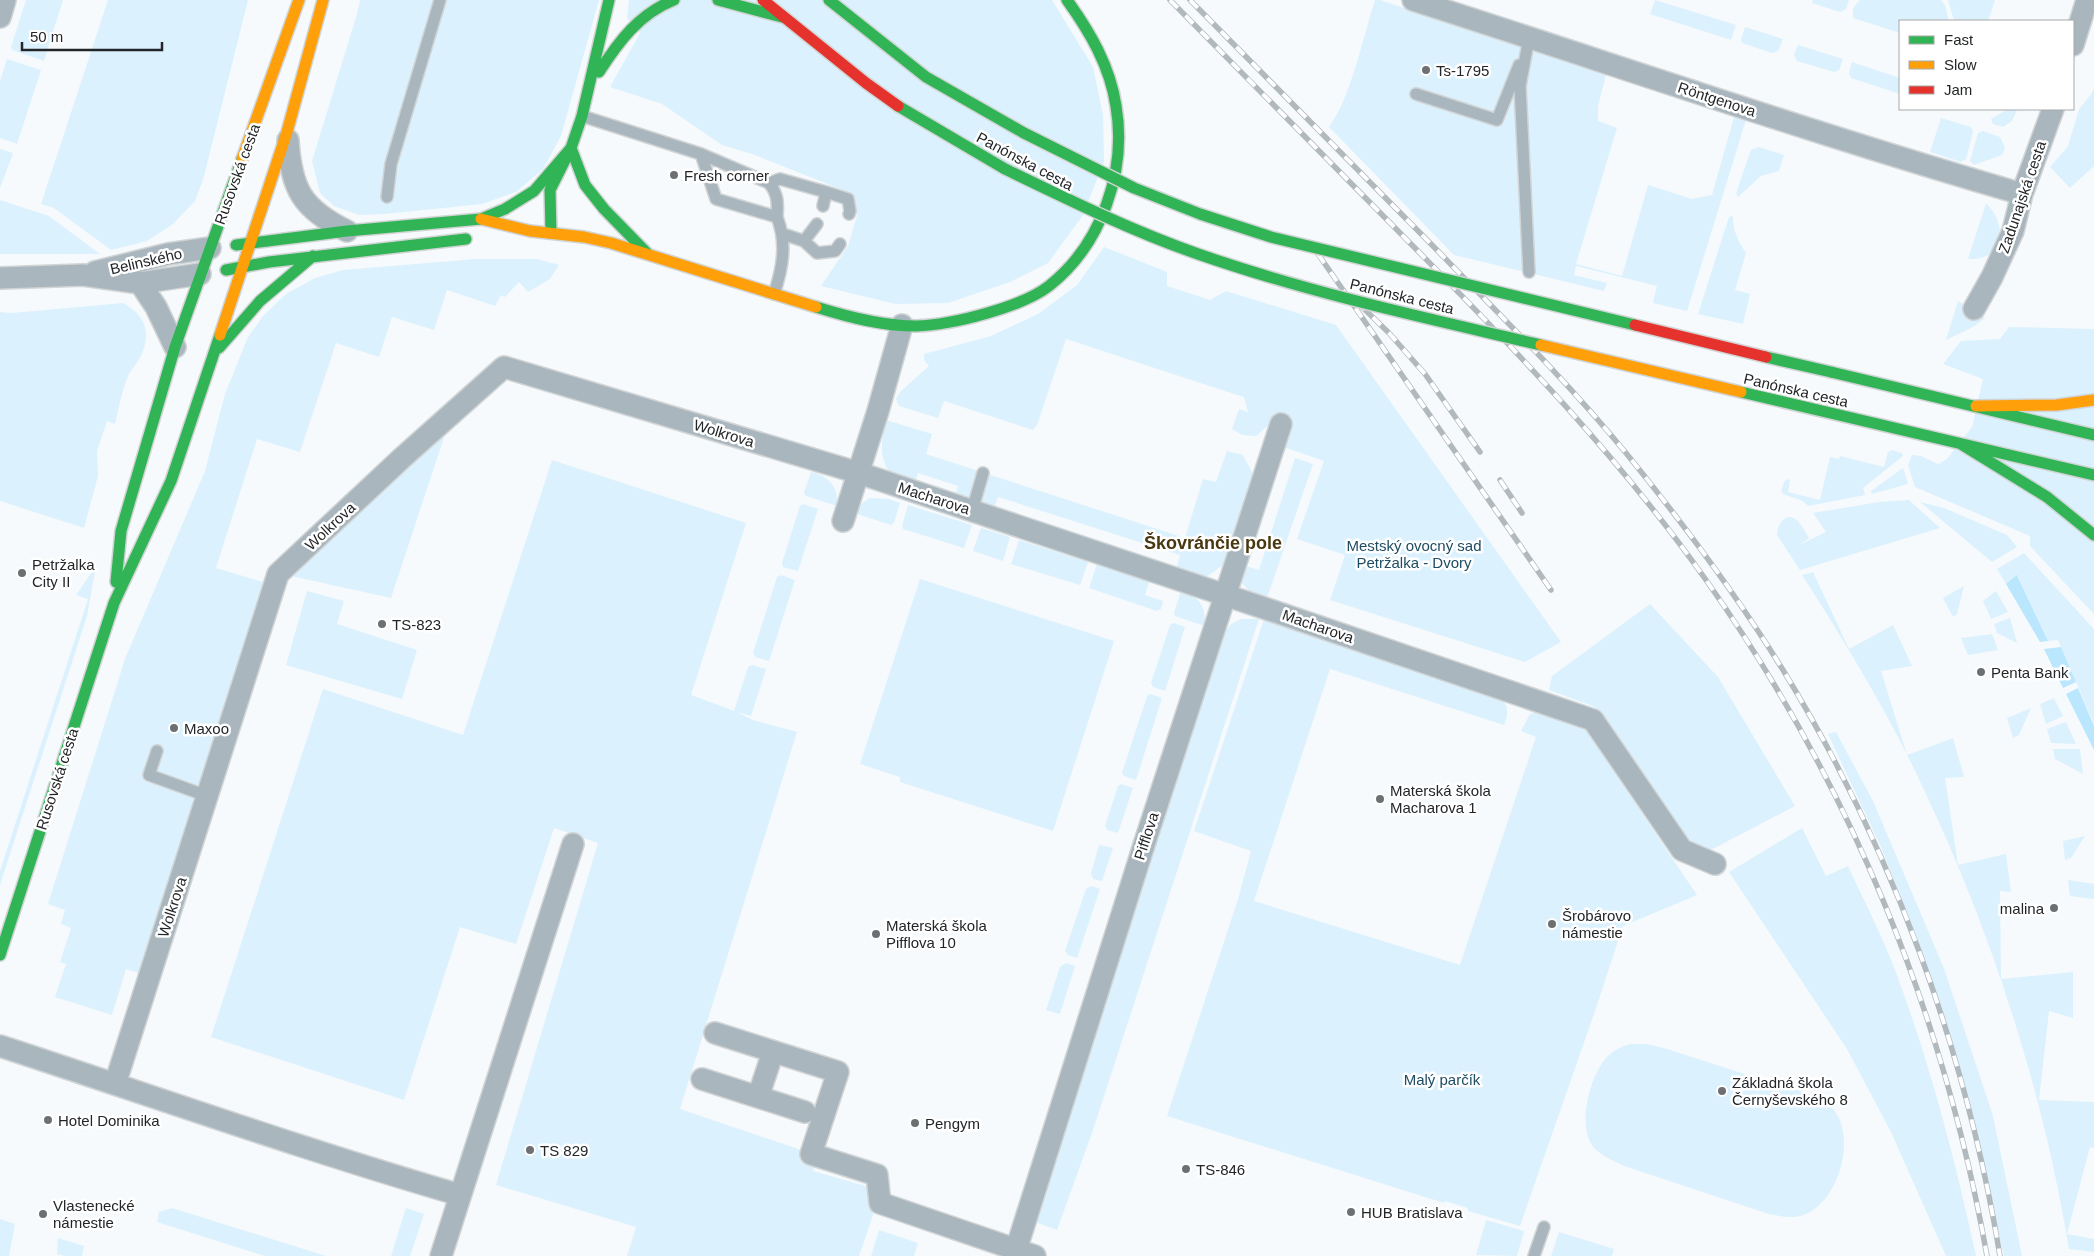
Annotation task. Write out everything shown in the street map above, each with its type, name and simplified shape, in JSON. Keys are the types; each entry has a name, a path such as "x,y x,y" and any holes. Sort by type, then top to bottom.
{"street":[{"path":"0,17 5,0"},
{"name":"Rusovská cesta","path":"114,603 121,531 175,347 299,0"},
{"name":"Rusovská cesta","path":"0,955 114,603 171,481 287,132 323,0"},
{"path":"551,233 550,190 571,148 582,116 609,0"},
{"path":"589,88 610,54 629,29 650,10 674,0"},
{"path":"718,0 782,17"},
{"name":"Panónska cesta","path":"763,0 782,17 906,112 1005,169 1060,197 1130,228 1197,254 1299,286 1373,306 2094,475"},
{"name":"Panónska cesta","path":"829,0 926,77 1024,134 1134,188 1200,214 1271,236 1367,262 2094,435"},
{"path":"481,219 530,231 604,241 865,320 902,325 956,321 998,310 1048,287 1059,277 1092,235 1112,193 1120,140 1116,96 1108,71 1092,37 1067,0"},
{"name":"Röntgenova","path":"1413,0 1977,182 2022,194"},
{"path":"2074,42 2087,0"},
{"name":"Zadunajská cesta","path":"1974,309 1992,277 2013,231 2022,194 2052,110"},
{"name":"Rusovská cesta","path":"287,132 289,165 301,198 323,220 347,231"},
{"path":"570,181 571,148"},
{"path":"210,248 347,231 481,219 505,209 534,190 571,148"},
{"path":"571,148 586,186 604,209 647,253"},
{"path":"233,188 238,206"},
{"path":"551,233 562,209"},
{"path":"245,229 250,243 269,262"},
{"path":"500,235 530,231"},
{"path":"200,274 313,256 480,237"},
{"name":"Belinského","path":"83,275 168,254 210,248"},
{"name":"Rusovská cesta","path":"212,356 260,301 313,256"},
{"name":"Belinského","path":"0,278 83,275 140,283 200,274"},
{"path":"140,283 156,307 175,347"},
{"path":"843,521 902,325"},
{"name":"Wolkrova","path":"115,1084 278,574 402,458 504,367 859,473"},
{"path":"1976,406 2057,404 2094,400"},
{"name":"Pifflova","path":"1026,1253 1225,595 1281,424"},
{"path":"1960,444 2043,492 2072,514 2094,535"},
{"name":"Macharova","path":"859,473 1593,720 1682,850 1715,864"},
{"path":"441,1256 572,844"},
{"path":"715,1033 838,1072 811,1154 877,1175 880,1203 1026,1253"},
{"path":"0,1046 300,1146 460,1195"},
{"path":"758,1097 773,1052"},
{"path":"702,1079 805,1112"}],"lane":[{"path":"387,197 391,164 440,0"},
{"path":"1416,94 1497,120 1529,38"},
{"path":"1529,38 1520,86 1529,272"},
{"path":"582,116 701,154 769,183 776,194 778,204 777,217 783,234 781,272 774,294"},
{"path":"701,154 716,199 777,217"},
{"path":"769,183 780,179 848,199 849,214"},
{"path":"823,206 826,192"},
{"path":"804,241 817,224"},
{"path":"783,234 804,241 817,253 835,251 840,244"},
{"path":"972,511 983,473"},
{"path":"157,751 149,775 207,796"},
{"path":"1534,1256 1544,1227"}],"green space":[{"path":"26,0 63,0 44,61 12,50 11,47"},
{"path":"108,0 248,0 203,180 195,201 173,224 147,241 111,250 54,208 41,204"},
{"path":"360,0 599,0 561,136 543,169 516,192 482,204 359,215 334,206 320,193 312,161"},
{"path":"629,0 1052,0 1093,67 1103,115 1104,161 1083,215 1048,263 1010,282 948,303 895,304 821,286 848,246 857,216 853,194 752,154 722,145 662,104 610,87 640,33 627,18"},
{"path":"1375,0 1380,0 1606,75 1598,106 1598,121 1617,128 1576,264 1622,276 1648,185 1692,199 1712,195 1734,117 1746,120 1687,311 1653,303 1657,286 1576,266 1574,275 1607,283 1604,291 1454,255 1329,127 1344,100"},
{"path":"1655,0 1736,25 1731,40 1650,14"},
{"path":"1813,0 1849,0 1846,9 1840,12 1812,3"},
{"path":"1860,0 1941,0 1945,5 1949,20 1899,20 1899,33 1853,18 1853,8"},
{"path":"1948,0 1995,0 1988,20 1954,20"},
{"path":"1745,27 1783,39 1778,51 1772,53 1742,43 1741,39"},
{"path":"1798,45 1843,59 1839,70 1834,72 1797,61 1794,55"},
{"path":"7,59 41,70 17,144 0,138 0,81"},
{"path":"1852,62 1899,78 1899,94 1851,78 1849,73"},
{"path":"2094,87 2094,166 2070,188 2050,167 2068,146 2079,109 2092,93"},
{"path":"2006,110 2017,110 2012,121 2003,127 1993,124 1991,119"},
{"path":"1941,118 1971,127 1973,132 1966,159 1961,162 1930,152"},
{"path":"1983,131 2000,137 2005,148 2002,155 1974,165 1970,161 1978,133"},
{"path":"1759,147 1784,155 1779,171 1761,176 1738,197 1736,193 1751,150"},
{"path":"0,149 13,153 0,188"},
{"path":"0,200 49,216 100,254 0,254"},
{"path":"1986,203 1998,221 2000,230 1999,240 1996,248 1990,254 1980,258 1968,259"},
{"path":"1733,216 1736,236 1746,253 1735,290 1750,294 1743,324 1698,314 1729,217"},
{"name":"Mestský ovocný sad Petržalka - Dvory","path":"1104,247 1167,272 1167,286 1210,300 1226,291 1336,325 1561,642 1525,662 1330,600 1345,555 1297,539 1324,461 1284,447 1274,420 1256,436 1242,435 1232,429 1239,409 1248,412 1244,397 1066,339 1037,425 1033,430 944,401 938,418 899,406 896,399 900,392 929,366 924,360 924,354 991,336 1038,314 1077,285"},
{"path":"476,259 537,259 559,265 550,279 528,292 519,282 505,297 501,295 495,306 447,290 434,330 392,317 379,357 336,343 300,452 257,439 216,568 266,583 141,974 126,969 112,1015 55,997 66,964 60,962 71,928 61,924 65,910 48,904 125,659 205,471 225,394 248,337 264,315 286,294 315,278 343,270"},
{"path":"1958,301 1985,318 1971,328 1946,340"},
{"path":"123,303 138,314 142,321 145,328 145,344 127,380 115,424 107,421 97,451 98,476 84,528 0,501 0,312 12,313"},
{"path":"2009,327 2094,329 2094,614 2030,546 2030,536 1915,487 1908,465 1912,455 1921,456 1938,464 1947,459 1972,427 1983,379 1943,364 1961,341 2000,339"},
{"path":"886,420 932,434 926,454 1185,538 1203,479 1216,482 1227,451 1243,455 1254,476 1223,565 1206,577 1176,570 1180,555 998,497 993,512 954,500 958,486 918,473 914,487 892,475 884,463 882,441"},
{"path":"446,431 391,598 291,576"},
{"path":"1892,450 1902,453 1903,456 1863,488 1865,495 1808,506 1802,501 1781,492 1787,479 1790,480 1788,492 1820,500 1830,457 1839,459 1840,456 1884,467 1888,452"},
{"path":"1295,458 1313,464 1267,598 1254,596 1241,582 1246,566 1259,570"},
{"path":"552,460 746,523 691,695 734,711 748,667 752,665 766,669 751,716 737,712 753,720 797,732 680,1109 819,1156 813,1171 869,1187 873,1215 859,1256 627,1256 636,1227 496,1185 598,843 554,828 516,944 460,927 404,1100 211,1037 323,689 463,735"},
{"path":"1903,468 1908,484 1872,494 1871,491"},
{"path":"811,472 823,476 832,483 836,493 837,506 806,496 804,493"},
{"path":"869,498 889,499 900,503 894,523 891,525 854,513"},
{"path":"1909,500 1940,528 1800,570 1777,535 1783,520 1790,517 1794,518 1809,538 1799,545 1826,532 1813,513 1879,502"},
{"path":"1920,502 1944,508 2007,535 2017,547 1992,562"},
{"path":"803,504 818,509 798,571 783,567 782,563 800,506"},
{"path":"908,505 972,525 964,548 903,529 902,526"},
{"path":"981,528 1010,537 1003,561 973,551"},
{"path":"1019,540 1088,562 1080,585 1011,564"},
{"path":"2024,553 2094,629 2094,724 2058,640 2048,641 2018,576 2006,584 1997,569"},
{"path":"1097,564 1149,582 1145,595 1163,601 1161,609 1157,611 1089,588"},
{"path":"96,566 87,616 0,885 0,871 88,599 76,595"},
{"path":"1813,572 1849,649 1893,625 1912,666 1881,671 1907,755 1883,708 1802,575"},
{"path":"781,575 795,580 769,661 755,657 753,653 777,577"},
{"path":"920,579 1114,641 1053,831 900,782 900,777 860,764"},
{"path":"1964,586 1957,614 1953,617 1943,598"},
{"path":"307,591 344,601 337,624 417,650 402,699 286,665"},
{"path":"1181,591 1193,597 1203,607 1205,626 1175,616 1174,613"},
{"path":"1996,591 2008,612 1991,619 1983,601"},
{"path":"1650,604 1718,677 1795,806 1709,851 1677,836 1595,707 1549,690 1552,676"},
{"path":"2010,618 2017,643 1997,633 1994,624"},
{"path":"1241,619 1259,619 1093,1130 1057,1230 1032,1221 1214,647 1231,624"},
{"name":"Šrobárovo námestie","path":"1264,619 1499,698 1505,704 1507,713 1504,725 1330,669 1254,901 1460,965 1536,737 1521,731 1530,714 1538,712 1582,726 1585,729 1697,895 1623,926 1520,1226 1468,1211 1468,1208 1445,1201 1444,1203 1167,1116 1239,896 1251,851 1194,831"},
{"path":"1174,623 1185,627 1165,691 1153,687 1151,683 1170,625"},
{"path":"1992,634 1998,650 1968,655 1961,638"},
{"path":"1150,694 1162,698 1136,780 1124,776 1122,773 1147,696"},
{"path":"2054,698 2063,716 2046,724 2040,704"},
{"path":"2031,708 2019,735 2013,738 2007,718"},
{"path":"2066,722 2076,744 2051,743 2047,729"},
{"path":"1836,732 1873,801 1943,966 1993,1116 2022,1256 2004,1256 1966,1090 1936,991 1881,847 1828,734"},
{"path":"1953,738 1964,777 1945,778 1958,865 2006,854 2011,892 2000,891 2001,979 2073,972 2073,1018 2049,1011 2039,1100 2094,1102 2094,1148 2090,1147 2067,1234 2094,1239 2094,1252 2069,1249 2058,1190 2030,1073 1994,958 1950,847 1907,755"},
{"path":"2053,749 2080,749 2083,774 2055,759"},
{"path":"1121,784 1133,788 1118,833 1107,830 1105,826 1118,786"},
{"path":"1802,828 1826,876 1848,866 1890,957 1908,1005 1930,1076 1950,1147 1976,1256 1946,1256 1891,1132 1847,1049 1729,872"},
{"path":"2085,836 2071,858 2065,860 2063,841"},
{"path":"1099,845 1113,848 1102,881 1093,879 1091,873"},
{"path":"2068,880 2094,884 2094,899 2070,896"},
{"path":"1091,886 1100,889 1077,958 1068,955 1065,951 1086,889"},
{"path":"1066,963 1075,966 1060,1014 1046,1010 1060,967"},
{"path":"1630,1044 1647,1044 1664,1048 1802,1092 1816,1097 1829,1105 1838,1117 1843,1132 1844,1148 1841,1166 1827,1197 1816,1208 1803,1215 1786,1217 1769,1214 1624,1166 1597,1151 1589,1139 1586,1127 1587,1101 1591,1088 1595,1076 1607,1057 1612,1052"},
{"path":"172,1208 326,1256 265,1256 157,1222 159,1212"},
{"path":"406,1208 424,1214 410,1256 391,1256"},
{"path":"0,1219 15,1224 9,1256 0,1256"},
{"path":"1486,1220 1524,1231 1517,1256 1476,1255"},
{"path":"879,1230 918,1243 914,1256 871,1256"},
{"path":"1559,1232 1614,1249 1612,1256 1551,1256"},
{"path":"58,1238 84,1246 82,1256 57,1254"}],"water":[{"path":"2017,575 2048,641 2040,642 2006,584"},
{"path":"2061,647 2076,682 2063,688 2044,649"},
{"path":"2078,688 2094,726 2094,750 2066,694"}],"railway":[{"path":"1170,0 1447,281 1564,404 1638,490 1673,535 1706,580 1757,657 1804,737 1846,819 1884,903 1917,989 1945,1076 1968,1165 1987,1256"},
{"path":"1190,0 1482,296 1580,399 1668,505 1765,642 1822,738 1858,808 1891,879 1920,952 1945,1027 1967,1103 1985,1179 2000,1256"},
{"path":"1318,254 1551,590"},
{"path":"1357,302 1389,333 1425,374 1480,452"},
{"path":"1500,480 1522,513"}],"traffic: fast":[{"path":"551,233 550,190 571,148 582,116 609,0"},
{"path":"599,72 622,39 640,21 650,13 674,0"},
{"path":"718,0 782,17"},
{"path":"829,0 926,77 1024,133"},
{"path":"816,307 878,323 903,326 931,325 986,314 1005,308 1037,294 1068,269 1096,228 1106,205 1114,180 1118,156 1118,131 1113,91 1104,63 1084,24 1067,0"},
{"path":"898,106 1005,169"},
{"path":"1024,133 1134,188 1200,214 1271,237 1635,325"},
{"path":"571,148 585,185 604,209 647,253"},
{"path":"236,245 347,231 481,219 505,209 534,191 571,148"},
{"path":"116,582 121,531 175,347 242,159"},
{"path":"1005,169 1101,215 1198,254 1240,268 1325,293 1541,345"},
{"path":"226,270 269,262 466,239"},
{"path":"219,348 260,301 313,256"},
{"path":"0,955 114,603 171,481 220,335"},
{"path":"1766,357 1831,372"},
{"path":"1831,372 2094,435"},
{"path":"1741,392 2094,475"},
{"path":"1961,444 2047,497 2094,535"}],"traffic: slow":[{"path":"242,159 299,0"},
{"path":"220,335 287,132 323,0"},
{"path":"481,219 530,231 584,237 611,243 816,307"},
{"path":"1541,345 1741,392"},
{"path":"1976,406 2057,405 2094,400"}],"traffic: jam":[{"path":"763,0 866,83 898,106"},
{"path":"1635,325 1766,357"}],"place":[{"name":"Ts-1795","path":"1426,70"},
{"name":"Fresh corner","path":"674,175"},
{"name":"Petržalka City II","path":"22,573"},
{"name":"TS-823","path":"382,624"},
{"name":"Penta Bank","path":"1981,672"},
{"name":"Maxoo","path":"174,728"},
{"name":"Materská škola Macharova 1","path":"1380,799"},
{"name":"malina","path":"2054,908"},
{"name":"Šrobárovo námestie","path":"1552,924"},
{"name":"Materská škola Pifflova 10","path":"876,934"},
{"name":"Základná škola Černyševského 8","path":"1722,1091"},
{"name":"Hotel Dominika","path":"48,1120"},
{"name":"Pengym","path":"915,1123"},
{"name":"TS 829","path":"530,1150"},
{"name":"TS-846","path":"1186,1169"},
{"name":"HUB Bratislava","path":"1351,1212"},
{"name":"Vlastenecké námestie","path":"43,1214"}],"district":[{"name":"Škovránčie pole","path":"1213,543"}],"park label":[{"name":"Malý parčík","path":"1442,1079"}]}
